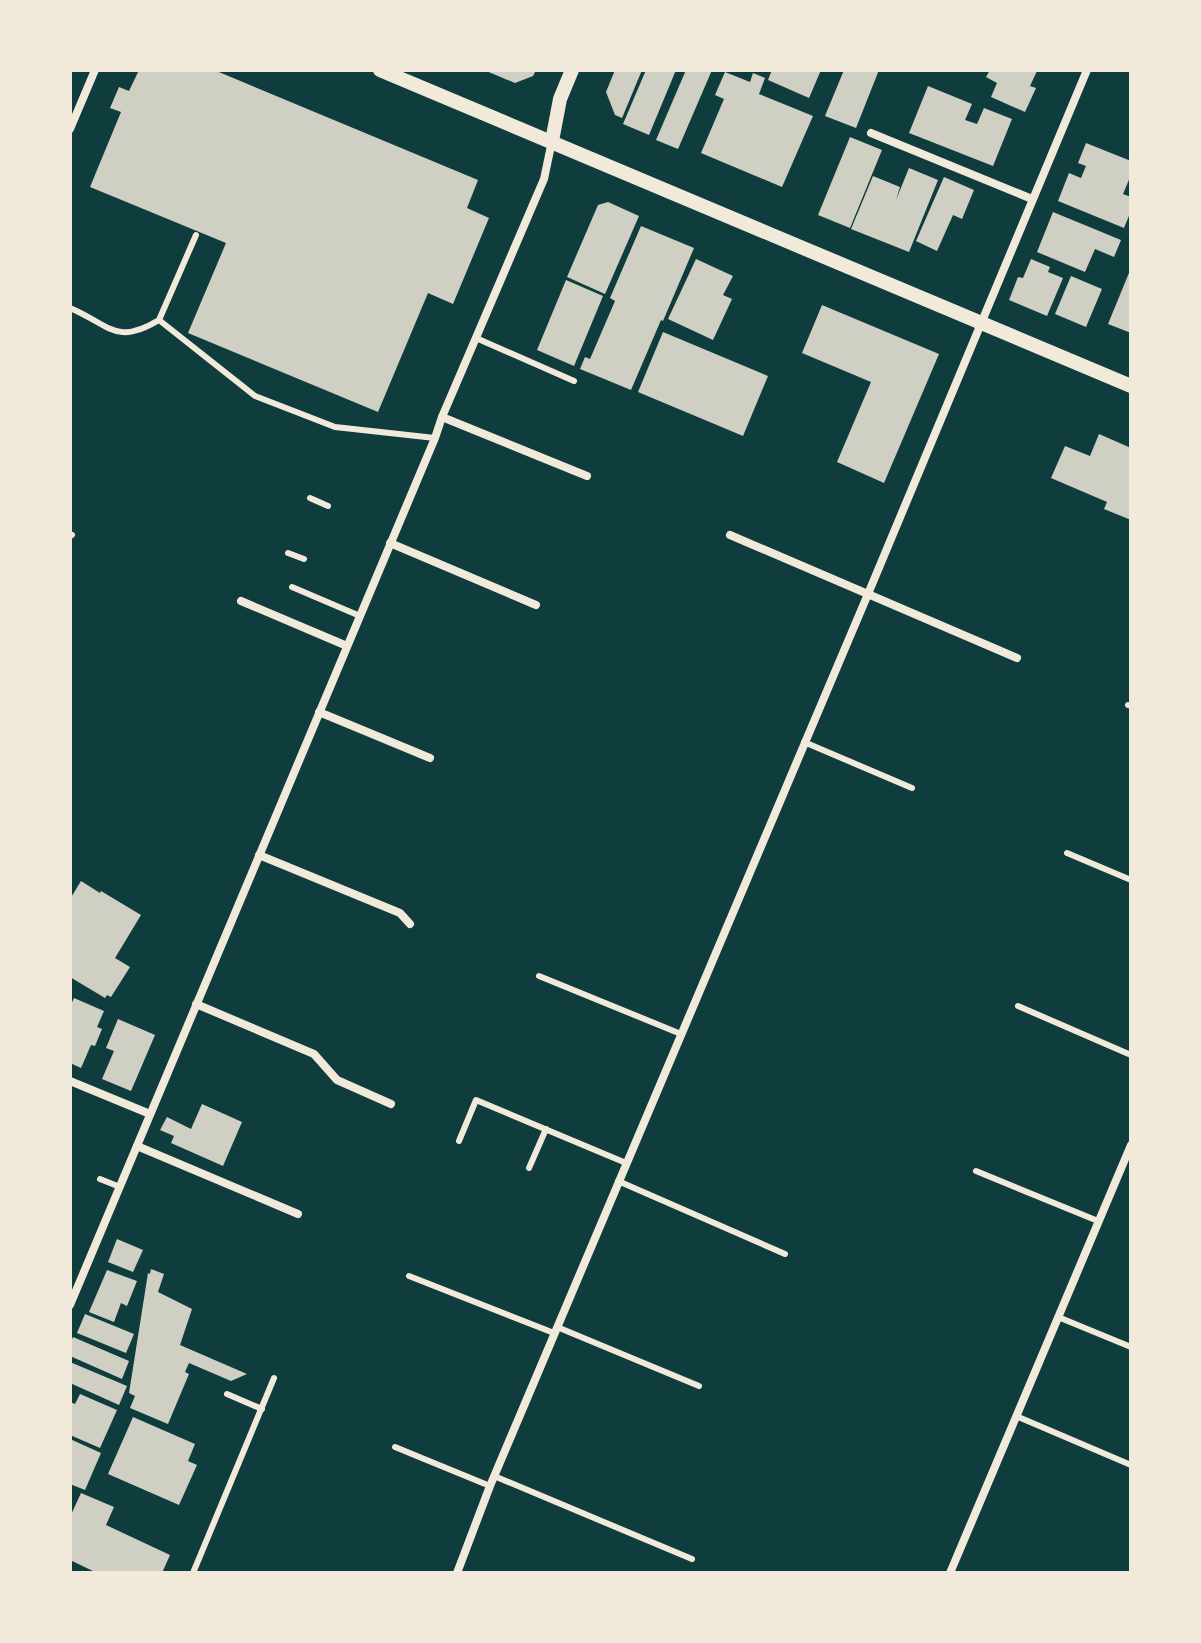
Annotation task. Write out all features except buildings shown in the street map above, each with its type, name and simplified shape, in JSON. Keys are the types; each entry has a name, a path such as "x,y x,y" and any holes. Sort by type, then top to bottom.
{"street":[{"path":"70,129 95,70"},
{"path":"380,70 1131,386"},
{"path":"70,1305 544,179 560,99 572,70"},
{"path":"457,1573 494,1476 1087,70"},
{"path":"871,133 1032,199"},
{"path":"442,417 587,476"},
{"path":"730,535 1017,658"},
{"path":"390,543 536,605"},
{"path":"241,601 347,646"},
{"path":"319,712 430,758"},
{"path":"259,855 400,913 410,924"},
{"path":"196,1004 314,1054 337,1080 391,1104"},
{"path":"70,1081 150,1114"},
{"path":"950,1573 1131,1145"},
{"path":"137,1146 298,1214"}],"lane":[{"path":"70,308 117,332 141,330 159,320 196,235"},
{"path":"159,320 255,396 335,427 435,438"},
{"path":"476,338 574,381"},
{"path":"310,498 328,506"},
{"path":"288,553 304,559"},
{"path":"292,587 360,616"},
{"path":"804,742 912,788"},
{"path":"1067,853 1131,880"},
{"path":"539,976 681,1034"},
{"path":"1018,1006 1131,1055"},
{"path":"459,1141 476,1100 626,1163"},
{"path":"529,1168 546,1129"},
{"path":"976,1171 1098,1221"},
{"path":"100,1179 120,1187"},
{"path":"618,1181 785,1254"},
{"path":"409,1276 699,1386"},
{"path":"1058,1317 1131,1347"},
{"path":"193,1573 274,1378"},
{"path":"227,1394 262,1409"},
{"path":"1016,1416 1131,1465"},
{"path":"395,1447 490,1486"},
{"path":"494,1476 692,1559"}]}
